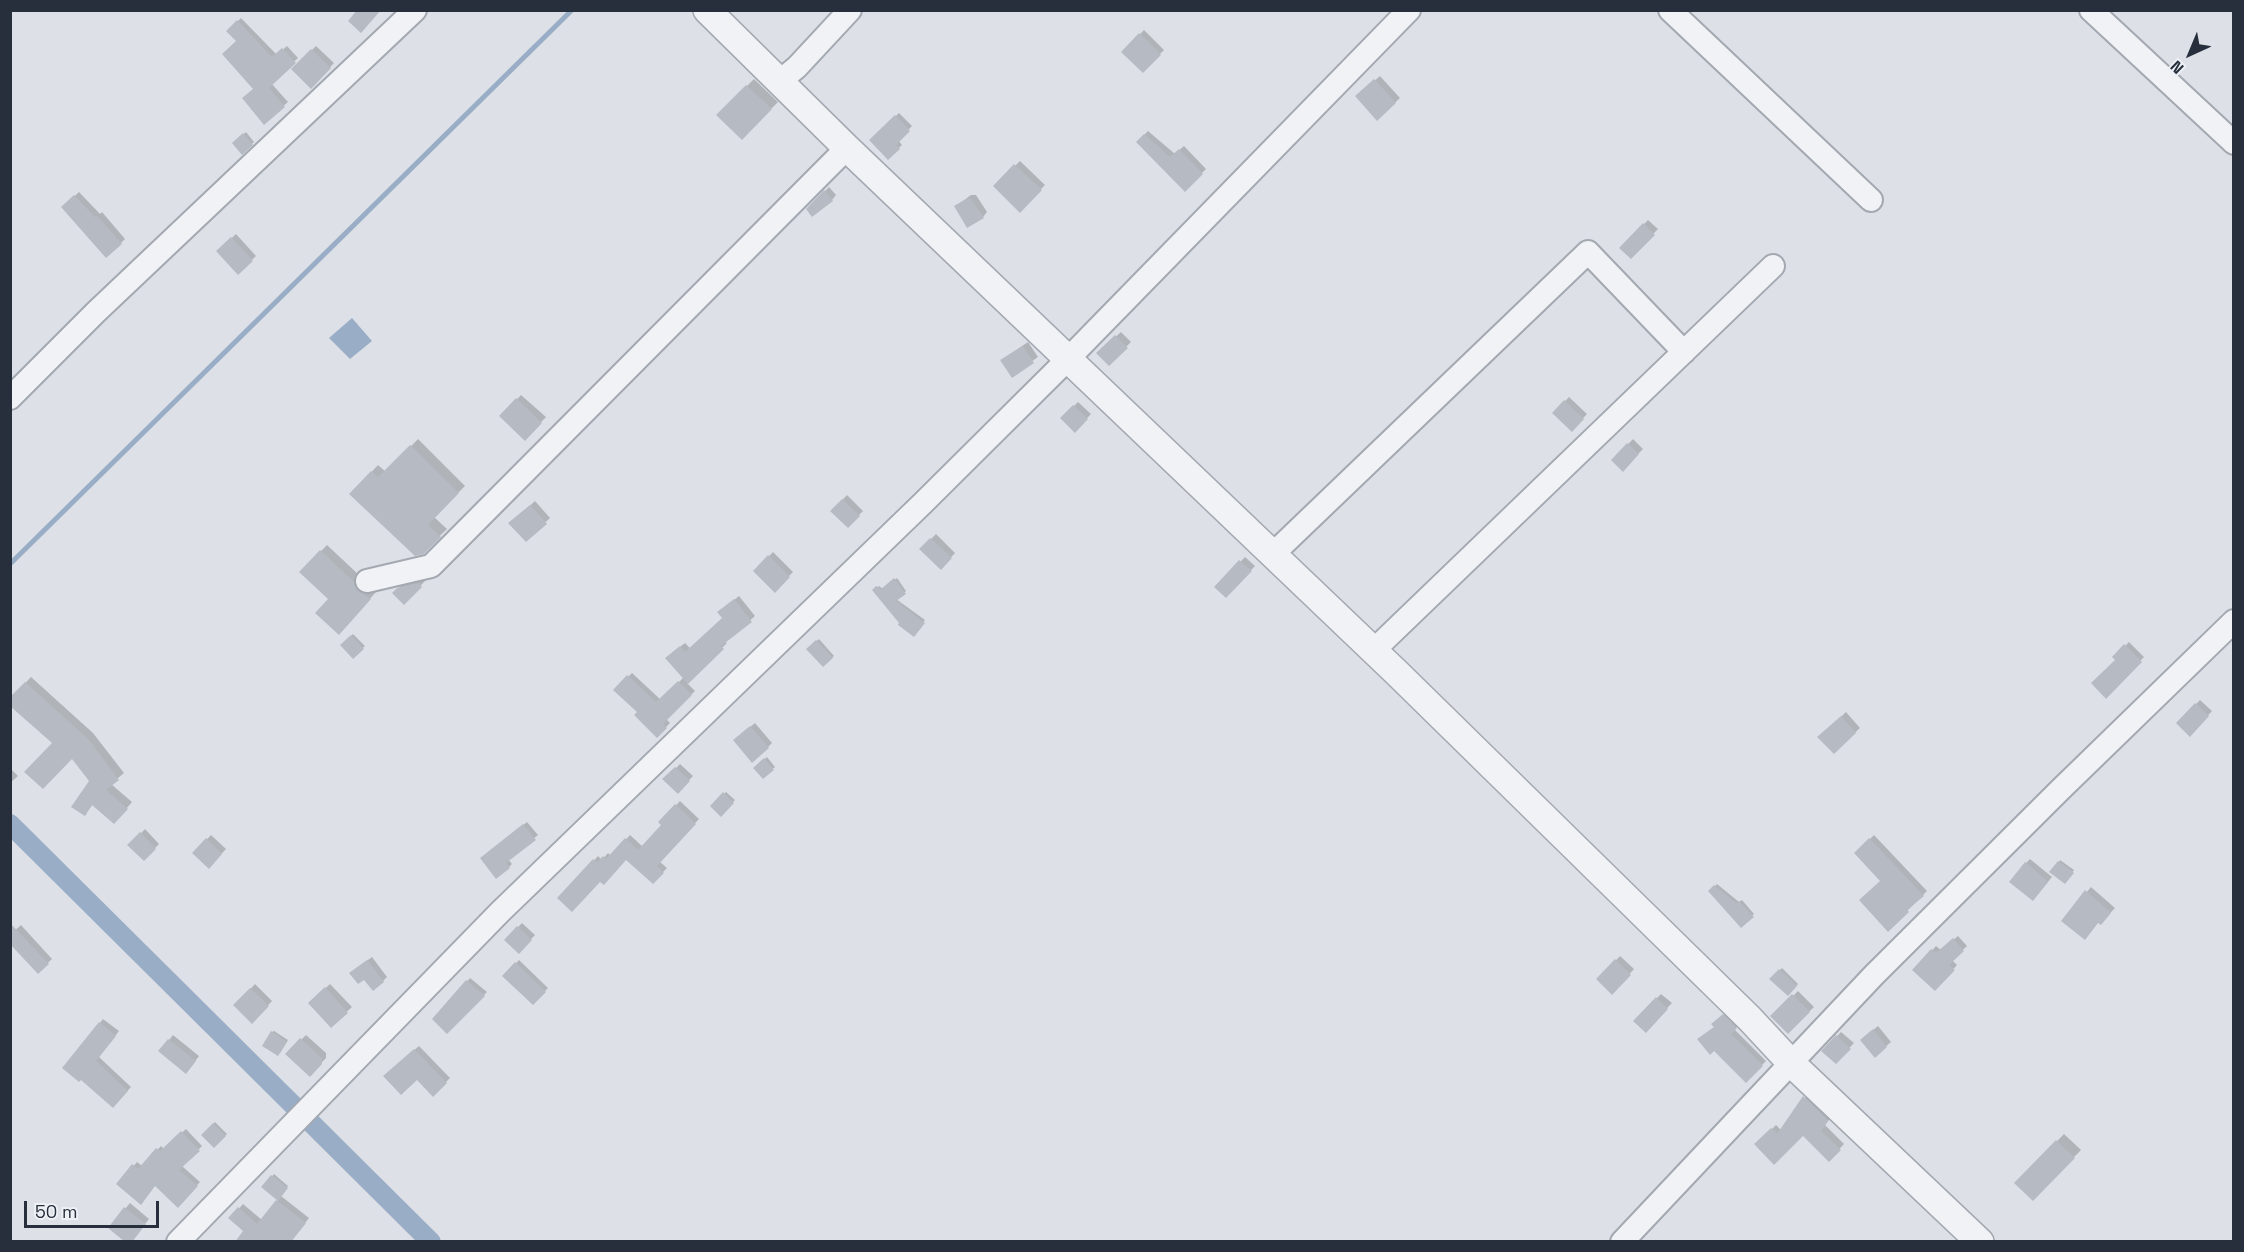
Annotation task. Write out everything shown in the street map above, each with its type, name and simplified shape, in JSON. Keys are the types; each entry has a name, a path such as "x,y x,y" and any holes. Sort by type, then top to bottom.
{"street":[{"path":"10,398 96,312 415,10"},
{"path":"707,10 847,148 1374,650 1750,1018 1791,1064 1980,1242"},
{"path":"779,82 797,67 850,10"},
{"path":"178,1242 535,877 923,503 1068,359 1408,10"},
{"path":"1670,10 1871,200"},
{"path":"2091,10 2234,143"},
{"path":"367,581 431,566 847,148"},
{"path":"1273,554 1588,252 1684,352"},
{"path":"1374,650 1773,266"},
{"path":"1622,1242 1882,966 2234,621"}],"water":[{"path":"352,318 372,341 350,359 329,338"}],"building":[{"path":"357,10 381,10 361,33 348,21"},
{"path":"237,20 272,57 282,48 296,63 269,88 285,107 264,125 242,98 253,89 222,54 236,41 226,31"},
{"path":"1139,33 1161,55 1143,73 1121,52"},
{"path":"311,49 331,68 311,89 291,69"},
{"path":"1374,79 1396,103 1377,121 1355,96"},
{"path":"746,85 772,109 742,140 716,115"},
{"path":"895,115 910,131 896,145 900,149 888,160 869,140"},
{"path":"243,133 253,145 242,155 232,143"},
{"path":"1144,134 1170,157 1179,149 1203,174 1185,192 1136,142"},
{"path":"1014,164 1042,190 1020,213 993,186"},
{"path":"824,190 833,201 812,217 806,209"},
{"path":"74,195 122,244 106,258 61,207"},
{"path":"966,199 971,199 984,218 967,228 954,206"},
{"path":"1643,223 1655,235 1631,259 1619,248"},
{"path":"231,237 253,261 238,275 216,251"},
{"path":"1115,335 1128,348 1109,366 1096,353"},
{"path":"1023,346 1034,363 1012,378 1000,360"},
{"path":"516,398 542,423 525,441 499,416"},
{"path":"1564,400 1584,419 1572,432 1552,413"},
{"path":"1073,405 1088,419 1075,433 1060,418"},
{"path":"1627,443 1639,454 1623,472 1611,460"},
{"path":"410,445 459,493 428,525 441,537 424,554 415,556 349,494 371,471 378,477"},
{"path":"842,499 860,516 848,528 830,511"},
{"path":"530,505 547,524 526,542 508,523"},
{"path":"930,538 952,558 941,570 919,549"},
{"path":"320,550 354,582 358,591 371,599 339,635 315,613 328,599 299,572"},
{"path":"768,555 790,577 775,593 753,571"},
{"path":"1239,560 1252,571 1226,598 1214,587"},
{"path":"894,578 906,594 896,601 925,623 914,637 898,625 899,623 872,590 876,586 881,589"},
{"path":"418,583 422,587 404,605 392,593 397,588"},
{"path":"734,599 752,622 721,646 724,649 688,684 665,658 680,646 685,652 722,618 717,612"},
{"path":"351,635 364,649 353,659 340,645"},
{"path":"816,640 833,658 823,667 806,649"},
{"path":"2124,644 2142,662 2106,699 2091,683 2115,660 2112,657"},
{"path":"627,675 656,702 678,681 692,695 663,724 667,728 657,738 634,715 637,712 613,690"},
{"path":"25,682 88,739 119,780 106,790 128,809 114,824 92,805 85,816 71,807 89,781 72,759 43,789 24,772 52,743 10,706 10,697"},
{"path":"2195,703 2209,716 2190,737 2176,723"},
{"path":"1841,716 1856,733 1834,754 1817,737"},
{"path":"750,726 769,748 752,763 733,740"},
{"path":"764,758 774,770 763,779 753,768"},
{"path":"675,767 690,781 678,794 662,779"},
{"path":"723,792 734,803 721,817 710,806"},
{"path":"675,804 696,824 657,866 664,873 653,884 626,860 604,885 600,882 572,912 557,898 593,859 597,863 603,856 606,859 625,838 638,850 661,825 658,822"},
{"path":"523,824 536,840 506,863 510,868 496,879 480,858"},
{"path":"140,832 156,849 144,861 127,845"},
{"path":"206,838 222,854 209,869 192,853"},
{"path":"1869,838 1924,896 1907,910 1909,912 1888,932 1859,900 1880,881 1854,853"},
{"path":"2058,861 2074,873 2065,884 2049,872"},
{"path":"2025,862 2048,882 2033,901 2009,882"},
{"path":"1714,885 1736,903 1739,901 1754,917 1741,928 1708,891"},
{"path":"2085,890 2111,913 2101,925 2098,923 2085,940 2061,921"},
{"path":"10,923 49,964 38,974 10,944"},
{"path":"517,926 532,940 519,954 504,940"},
{"path":"1953,938 1964,951 1949,965 1955,970 1935,991 1912,970 1931,949 1936,953"},
{"path":"1615,959 1631,975 1612,995 1596,979"},
{"path":"367,960 384,982 373,991 364,980 358,984 349,973"},
{"path":"515,962 546,992 533,1005 502,976"},
{"path":"1779,969 1797,986 1788,996 1769,979"},
{"path":"466,980 485,996 447,1034 432,1019"},
{"path":"325,987 348,1013 331,1028 308,1003"},
{"path":"250,988 269,1006 252,1024 233,1005"},
{"path":"1792,994 1810,1012 1788,1034 1770,1016"},
{"path":"1656,997 1668,1009 1646,1033 1633,1021"},
{"path":"1723,1014 1737,1028 1731,1034 1763,1066 1746,1083 1714,1051 1710,1055 1697,1039 1714,1027 1711,1024"},
{"path":"99,1022 116,1036 96,1061 128,1091 113,1108 81,1080 79,1082 62,1068"},
{"path":"1873,1029 1887,1047 1875,1058 1860,1040"},
{"path":"271,1031 287,1042 278,1056 262,1046"},
{"path":"1836,1035 1851,1049 1836,1064 1821,1051"},
{"path":"300,1038 322,1058 322,1064 310,1077 285,1054"},
{"path":"168,1039 196,1061 186,1074 158,1051"},
{"path":"414,1049 447,1083 433,1097 417,1080 401,1095 383,1076"},
{"path":"1803,1096 1828,1121 1821,1131 1841,1150 1829,1162 1803,1136 1774,1165 1754,1144 1771,1128 1777,1134"},
{"path":"213,1123 226,1136 214,1148 201,1135"},
{"path":"181,1131 200,1151 179,1170 198,1186 178,1208 155,1186 141,1205 116,1184 132,1164 138,1169 156,1148 160,1151"},
{"path":"2056,1140 2075,1158 2033,1201 2014,1183"},
{"path":"271,1175 288,1188 278,1201 261,1187"},
{"path":"276,1200 306,1223 291,1242 235,1242 243,1231 228,1218 238,1207 257,1224"},
{"path":"124,1207 146,1224 132,1242 125,1242 108,1228"}],"waterway":[{"path":"10,564 572,10"},
{"path":"10,824 431,1242"}]}
